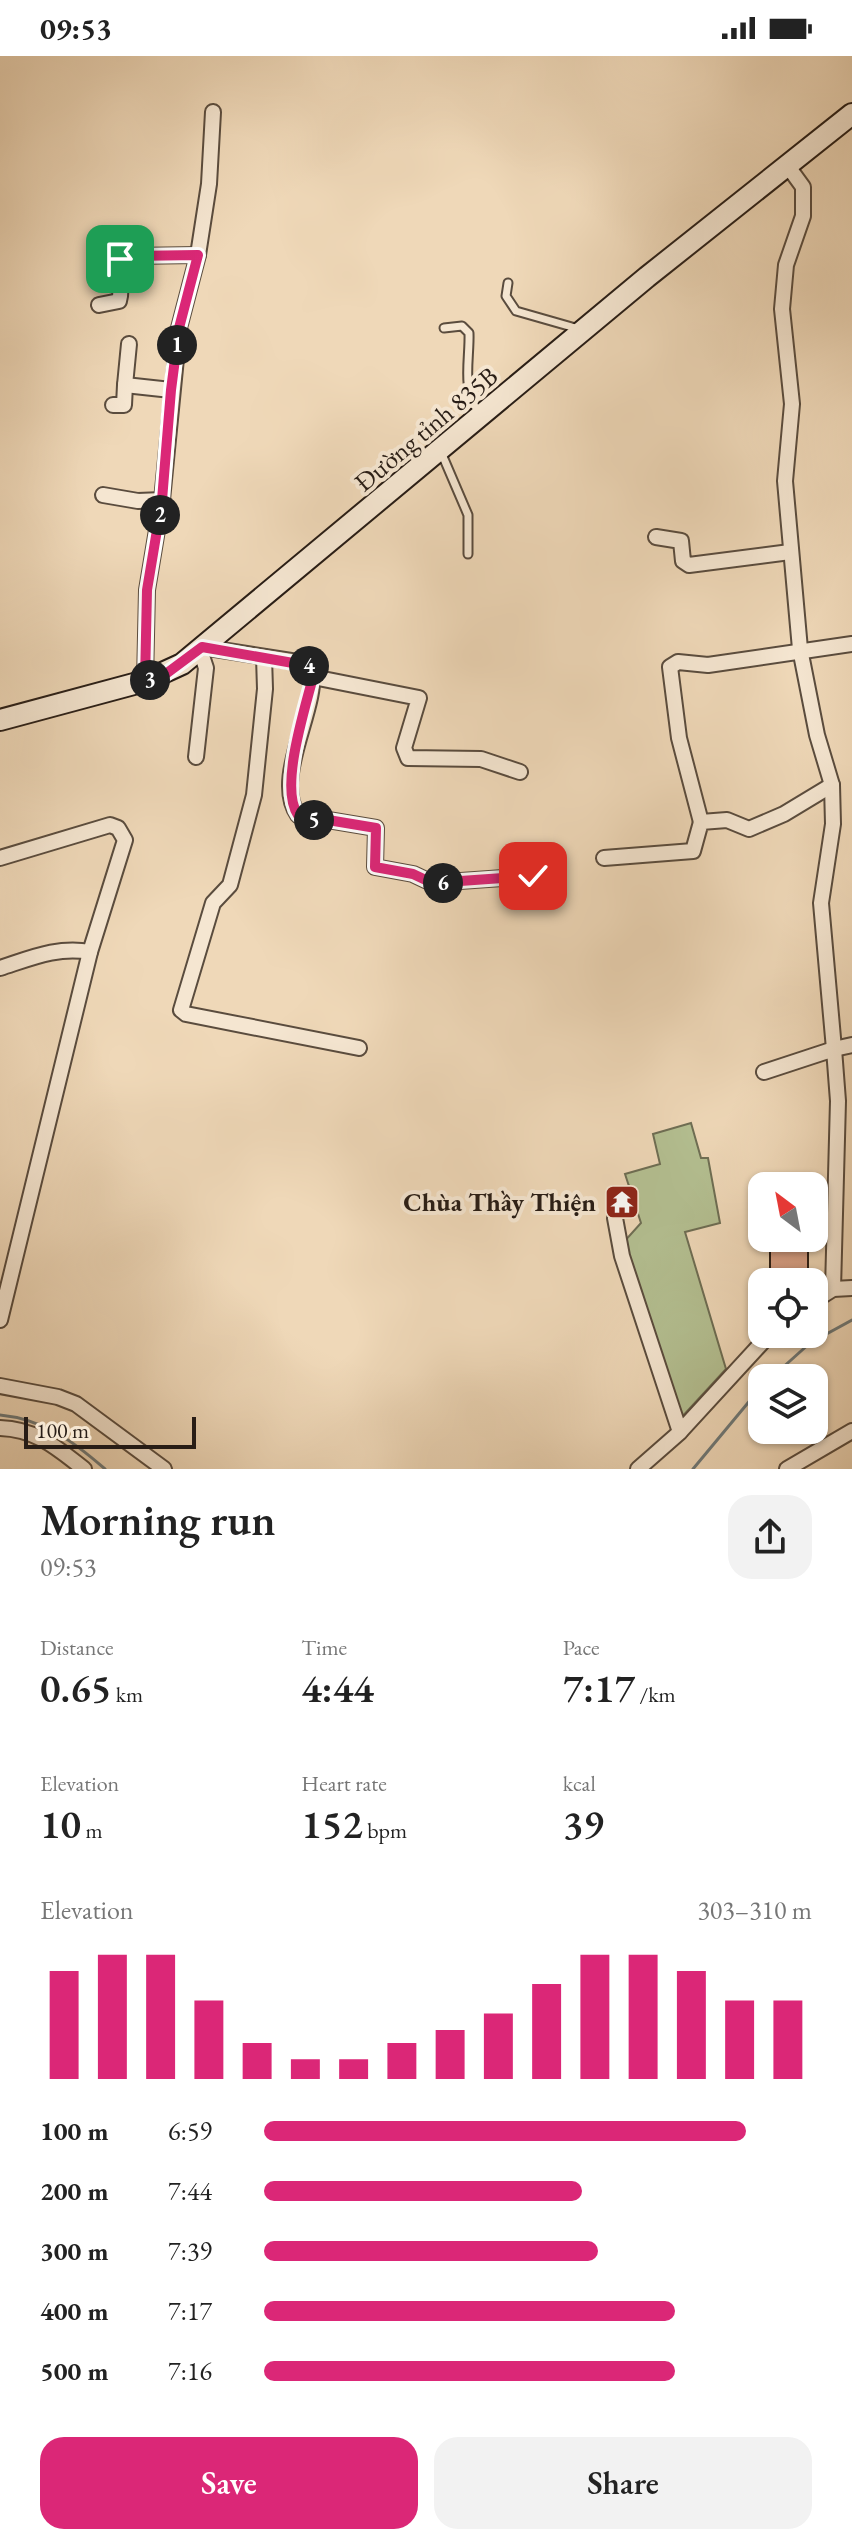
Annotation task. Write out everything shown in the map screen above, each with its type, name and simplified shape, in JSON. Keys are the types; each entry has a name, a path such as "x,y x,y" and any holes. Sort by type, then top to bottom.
{"main road":[{"name":"Đường tỉnh 835B","path":"0,720 163,676 199,650 852,114"}],"street":[{"path":"145,681 147,590 162,500 179,328 198,255 209,184 213,112"},
{"path":"787,165 803,187 803,216 786,265 782,309 792,404 785,481 790,552 800,649 817,735 832,785 833,824 821,903 838,1101 826,1268"},
{"path":"99,305 119,301 123,289 116,270 120,259 131,256 198,255"},
{"path":"113,405 124,405 129,344"},
{"path":"125,385 171,390"},
{"path":"103,495 138,501 162,500"},
{"path":"656,537 681,541 683,561 689,565 790,552"},
{"path":"604,858 693,851 701,822 679,738 670,667 678,662 708,665 772,657 800,649 852,644"},
{"path":"199,650 304,663 312,668 313,677 294,761 291,799 298,815 376,828 375,867 413,874 432,883 533,876"},
{"path":"196,757 206,668 199,650"},
{"path":"264,657 265,689 254,795 230,885 213,903 181,1010 359,1048"},
{"path":"313,677 419,698 404,748 408,758 481,759 520,772"},
{"path":"701,822 727,820 749,829 784,814 832,785"},
{"path":"0,858 110,825 118,828 125,840 90,952 4,1287 0,1320"},
{"path":"0,968 70,948 90,952"},
{"path":"764,1072 852,1045"},
{"path":"615,1218 622,1256 680,1432"},
{"path":"828,1293 852,1288"},
{"path":"638,1469 680,1432 757,1348"},
{"path":"0,1386 58,1397 76,1404 164,1469"},
{"path":"0,1428 21,1429 47,1440 84,1469"},
{"path":"787,1469 852,1431"}],"lane":[{"path":"508,283 506,296 516,311 585,331"},
{"path":"444,328 462,326 469,333 467,383 472,403 483,416"},
{"path":"441,452 468,515 468,554"}],"green space":[{"path":"691,1123 701,1158 708,1158 720,1223 685,1232 726,1369 680,1419 622,1244 641,1223 625,1174 660,1164 653,1134"}],"building":[{"name":"Chùa Thầy Thiện","path":"629,1186 637,1210 624,1214 613,1208 608,1194"},
{"path":"770,1252 808,1252 808,1268 770,1268"}],"waterway":[{"path":"787,1364 810,1343 852,1320"},
{"path":"693,1469 748,1403"},
{"path":"0,1415 44,1426 81,1449 105,1469"}],"place":[{"name":"Chùa Thầy Thiện","path":"622,1202"}],"route":[{"path":"120,259 131,256 198,255 179,328 167,421 162,500 147,590 145,681 163,676 202,647 310,666 313,677 294,761 291,799 298,815 316,821 376,828 375,867 413,874 432,883 533,876"}]}
